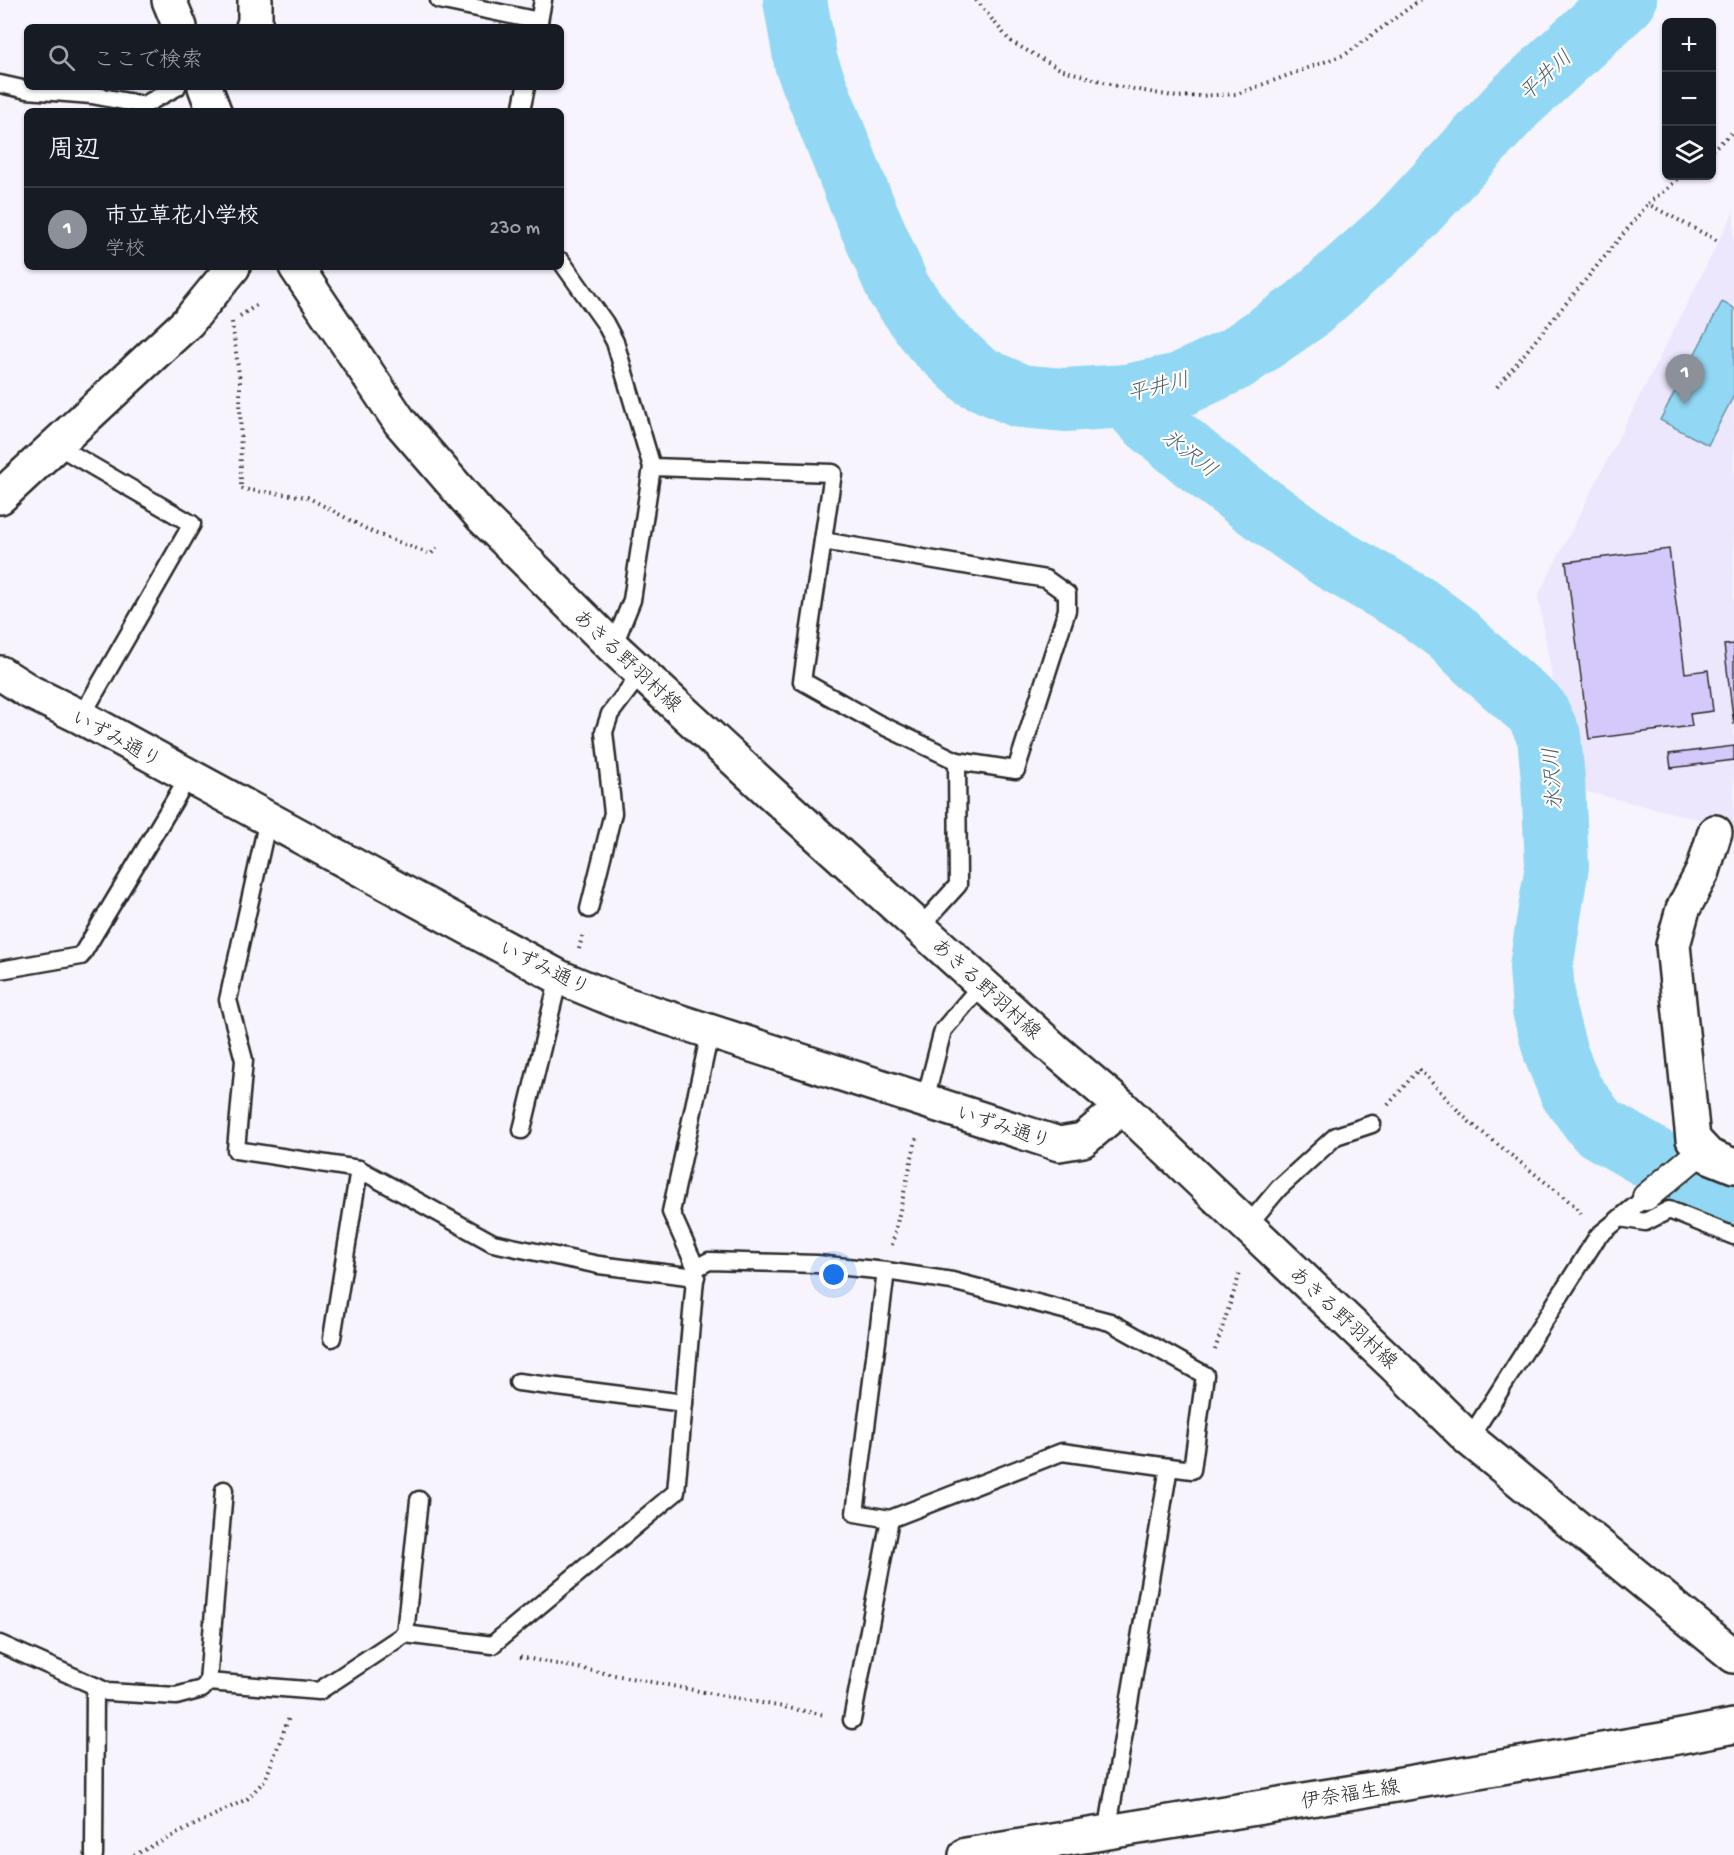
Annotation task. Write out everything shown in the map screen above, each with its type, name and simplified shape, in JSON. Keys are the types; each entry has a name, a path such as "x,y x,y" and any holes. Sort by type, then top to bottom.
{"main road":[{"path":"169,0 179,24"},
{"path":"254,24 255,0"},
{"path":"206,90 213,108"},
{"path":"0,497 188,322 231,270"},
{"name":"あきる野羽村線","path":"298,270 400,422 482,518 613,647 1055,1050 1122,1107 1469,1439 1734,1656"},
{"name":"いずみ通り","path":"0,673 30,692 81,717 559,977 622,1003 1059,1144 1083,1140 1122,1107"},
{"path":"1715,832 1703,871 1683,909 1673,945 1693,1139 1699,1153 1734,1166"},
{"name":"伊奈福生線","path":"966,1855 1734,1726"}],"street":[{"path":"1646,1197 1699,1153"}],"lane":[{"path":"439,0 538,24 543,0"},
{"path":"0,84 24,89"},
{"path":"27,90 92,95 144,105 172,90"},
{"path":"522,108 525,90"},
{"path":"564,265 605,323 615,342 652,466 632,600 613,647"},
{"path":"56,445 192,524 81,717"},
{"path":"652,466 833,473 802,681 877,723 957,761 1016,770 1067,610 1067,594 1046,579 823,541"},
{"path":"589,909 613,813 604,732 610,714 641,673"},
{"path":"920,927 958,885 957,761"},
{"path":"0,970 81,956 189,776"},
{"path":"268,819 228,1000 244,1060 236,1150 359,1169 493,1244 599,1265 696,1272 710,1262 817,1264 886,1271 952,1281 1110,1322 1208,1368 1192,1470 1062,1452 890,1519 855,1513 886,1271"},
{"path":"522,1130 559,977"},
{"path":"925,1100 943,1030 983,983"},
{"path":"208,1682 318,1691 405,1634 492,1645 676,1492 696,1272 671,1212 710,1032"},
{"path":"1247,1226 1279,1188 1336,1136 1372,1124"},
{"path":"333,1338 359,1169"},
{"path":"1469,1439 1598,1236 1646,1197"},
{"path":"1620,1218 1645,1222 1668,1210 1734,1236"},
{"path":"518,1382 684,1403"},
{"path":"1107,1833 1169,1467"},
{"path":"0,1644 107,1692 176,1696 202,1689 208,1682 224,1490"},
{"path":"405,1634 419,1500"},
{"path":"852,1720 890,1519"},
{"path":"94,1855 95,1686"}],"path":[{"path":"976,0 1010,41 1060,69 1117,86 1177,97 1237,94 1346,54 1420,0"},
{"path":"1716,147 1734,131"},
{"path":"1497,387 1648,204 1677,180"},
{"path":"1648,204 1719,241"},
{"path":"260,303 232,321 240,381 241,489 307,497 374,533 431,554 438,546"},
{"path":"1372,1124 1419,1069 1467,1120 1575,1206 1598,1236"},
{"path":"886,1271 925,1100"},
{"path":"1208,1368 1240,1273"},
{"path":"492,1645 503,1654 852,1720"},
{"path":"134,1855 247,1799 265,1780 299,1690"}],"shaded area":[{"path":"1734,211 1734,828 1571,788 1538,596"}],"water":[{"path":"1722,302 1734,308 1734,395 1708,445 1660,420"}],"building":[{"path":"1669,549 1685,673 1708,670 1713,711 1690,714 1692,726 1589,739 1566,562"},
{"path":"1734,644 1734,725 1724,645"},
{"path":"1734,746 1734,760 1671,768 1669,754"}],"waterway":[{"name":"平井川","path":"795,0 806,63 899,290 934,338 975,376 1020,396 1065,400 1126,396 1180,385 1235,359 1306,310 1399,227 1515,102 1625,0"},
{"name":"氷沢川","path":"1126,396 1149,420 1255,504 1333,559 1415,606 1450,632 1537,711 1549,736 1553,780 1557,866 1541,967 1544,1010 1556,1054 1571,1091 1598,1127 1702,1187 1734,1200"}],"place":[{"name":"市立草花小学校","path":"1685,404"}]}
